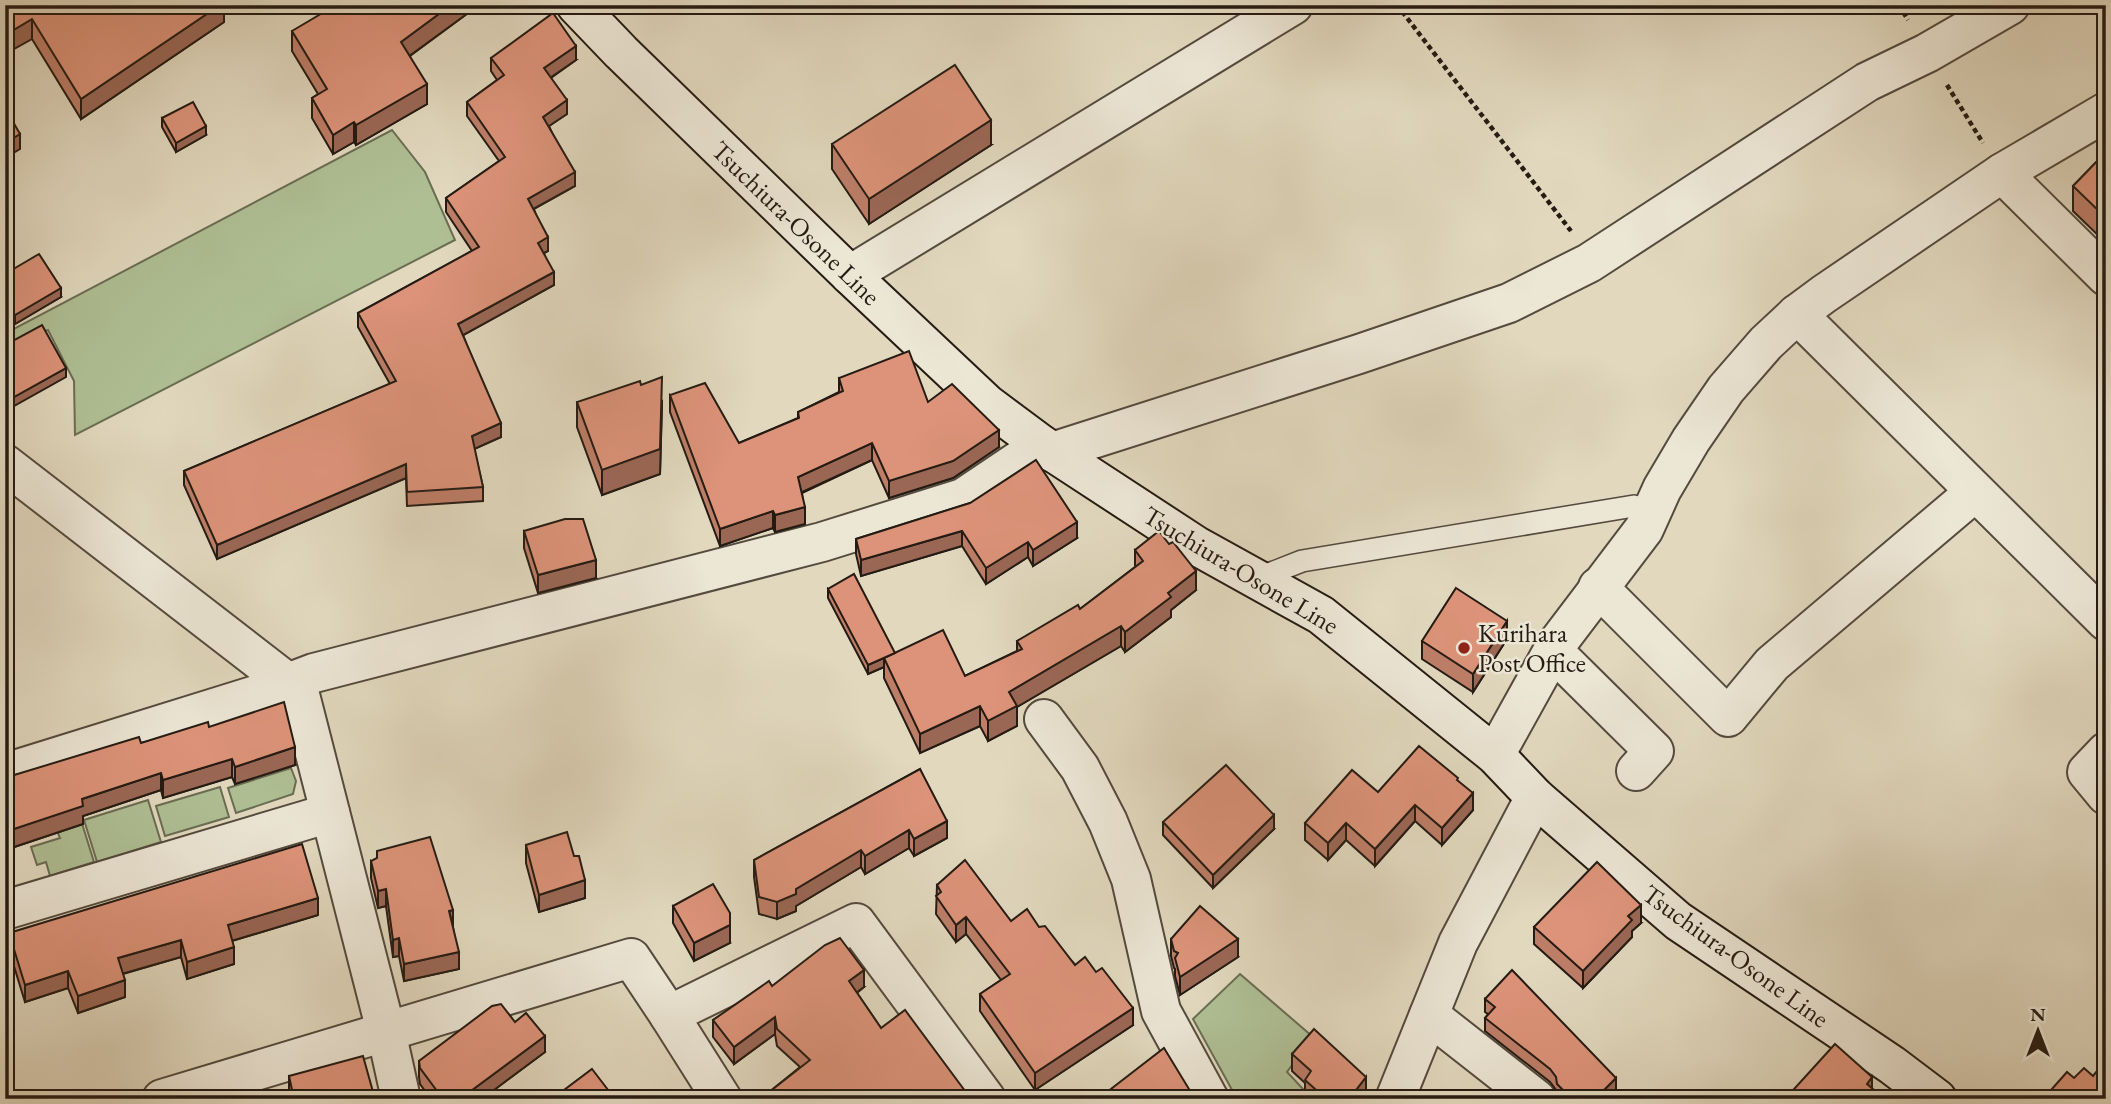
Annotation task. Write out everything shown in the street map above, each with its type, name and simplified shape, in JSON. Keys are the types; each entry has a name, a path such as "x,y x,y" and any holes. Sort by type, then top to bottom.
{"street":[{"name":"Tsuchiura-Osone Line","path":"576,5 850,275 987,404 1047,449 1195,545 1321,615 1495,755 1535,797 1678,921 1892,1065 1937,1099"},
{"path":"850,275 1293,5"},
{"path":"5,774 256,695 314,673 822,542 963,498 1047,449 1346,358 1509,303 1589,262 1867,82 2010,5"},
{"path":"1495,755 1553,652 1598,587 1644,529 1661,489 1690,440 1726,389 1766,343 1797,314 2002,173 2106,112"},
{"path":"2002,173 2106,276"},
{"path":"1797,314 2106,621"},
{"path":"5,464 287,682 300,695 401,1099"},
{"path":"1598,587 1728,717 1772,664 1975,492"},
{"path":"1553,652 1654,751 1636,771"},
{"path":"1044,719 1080,768 1108,822 1130,879 1161,1012 1209,1099"},
{"path":"2106,752 2087,772 2106,795"},
{"path":"1395,1099 1458,943 1535,797"},
{"path":"5,910 331,813"},
{"path":"669,1015 856,923 986,1099"},
{"path":"162,1099 631,958 722,1099"},
{"path":"1429,1014 1536,1099"}],"lane":[{"path":"1256,579 1302,561 1634,506 1652,511"}],"path":[{"path":"1397,5 1567,224 1589,262"},
{"path":"1927,52 2002,173"}],"green space":[{"path":"392,130 425,172 455,240 75,435 74,381 48,330 5,344 5,327 12,330"},
{"path":"291,768 296,781 293,794 236,813 228,788"},
{"path":"220,787 229,817 165,836 156,806"},
{"path":"148,800 161,842 97,862 84,820"},
{"path":"80,817 94,862 50,876 46,862 37,865 31,847 60,838 57,831"},
{"path":"1240,974 1313,1037 1287,1072 1304,1090 1299,1096 1301,1099 1237,1099 1193,1019"}],"building":[{"path":"5,5 220,5 81,99 32,19 5,35"},
{"path":"336,5 451,5 401,42 427,84 356,125 354,122 333,135 312,98 327,89 292,31"},
{"path":"553,13 576,46 544,68 567,100 543,117 575,172 528,199 548,237 538,243 554,272 458,324 501,423 472,436 483,487 407,492 406,464 217,545 184,471 396,381 358,313 479,247 446,198 505,157 467,102 504,75 491,58"},
{"path":"955,65 991,120 869,199 832,144"},
{"path":"193,102 206,126 176,143 162,118"},
{"path":"5,108 20,134 5,143"},
{"path":"2106,152 2106,218 2073,186"},
{"path":"39,254 61,288 15,315 5,299 5,274"},
{"path":"42,325 66,368 5,402 5,345"},
{"path":"909,351 928,402 952,384 999,430 953,461 889,481 872,443 798,477 805,507 775,515 773,511 720,529 670,395 705,383 739,443 799,418 798,412 843,391 839,378"},
{"path":"662,377 660,449 602,470 577,402 640,381 641,385"},
{"path":"1036,460 1077,522 1033,550 1028,542 986,568 962,531 861,560 856,539 970,503"},
{"path":"565,519 583,519 596,560 538,575 524,531"},
{"path":"1159,531 1169,544 1173,542 1196,571 1168,593 1171,597 1125,632 1121,626 1009,692 1017,706 988,721 980,706 920,734 884,658 943,630 965,676 1022,649 1017,641 1078,605 1080,609 1143,561 1135,550"},
{"path":"854,574 895,653 868,665 828,589"},
{"path":"1456,588 1507,621 1473,674 1422,641"},
{"path":"284,702 295,747 235,767 232,759 163,780 161,773 82,799 83,806 5,832 5,777 139,737 141,743 208,722 209,727"},
{"path":"1419,746 1473,793 1442,828 1415,805 1375,849 1346,823 1328,843 1305,823 1352,770 1378,792"},
{"path":"1226,765 1274,815 1213,875 1163,822"},
{"path":"920,769 947,821 914,839 909,830 865,856 861,850 796,889 796,894 777,902 759,897 754,860"},
{"path":"567,832 574,856 579,856 585,880 539,895 526,845"},
{"path":"430,837 453,910 449,911 459,952 404,964 399,938 393,940 386,889 378,891 371,861 377,858 377,851"},
{"path":"302,844 318,898 228,925 234,947 187,962 181,940 118,958 125,980 78,996 68,971 25,985 9,933"},
{"path":"965,860 1011,921 1027,909 1039,927 1045,926 1075,965 1085,957 1096,972 1102,968 1133,1008 1035,1073 980,994 1010,974 966,917 956,925 936,896 941,892 937,885"},
{"path":"1597,862 1641,905 1628,916 1632,920 1583,971 1534,927"},
{"path":"713,884 730,913 730,925 694,943 673,906"},
{"path":"1200,906 1238,939 1180,977 1175,958 1178,953 1174,951 1171,939"},
{"path":"840,938 864,970 849,981 881,1028 905,1010 971,1099 773,1099 768,1093 810,1060 777,1029 775,1017 734,1047 713,1020 769,981 772,986 825,945"},
{"path":"1512,970 1616,1078 1595,1099 1572,1099 1557,1084 1550,1069 1485,1018 1495,1007 1485,999"},
{"path":"501,1004 515,1022 526,1013 545,1036 460,1099 443,1099 420,1068 419,1061 492,1006"},
{"path":"1314,1029 1366,1077 1349,1099 1337,1099 1330,1092 1324,1097 1305,1080 1311,1071 1292,1054"},
{"path":"1835,1044 1872,1077 1867,1084 1885,1099 1785,1099"},
{"path":"1164,1048 1192,1094 1186,1099 1098,1099"},
{"path":"363,1056 375,1099 294,1099 289,1076"},
{"path":"2106,1060 2106,1099 2043,1099 2067,1072 2074,1078 2084,1068 2093,1076"},
{"path":"592,1069 615,1099 552,1099"}],"place":[{"name":"Kurihara Post Office","path":"1464,648"}]}
